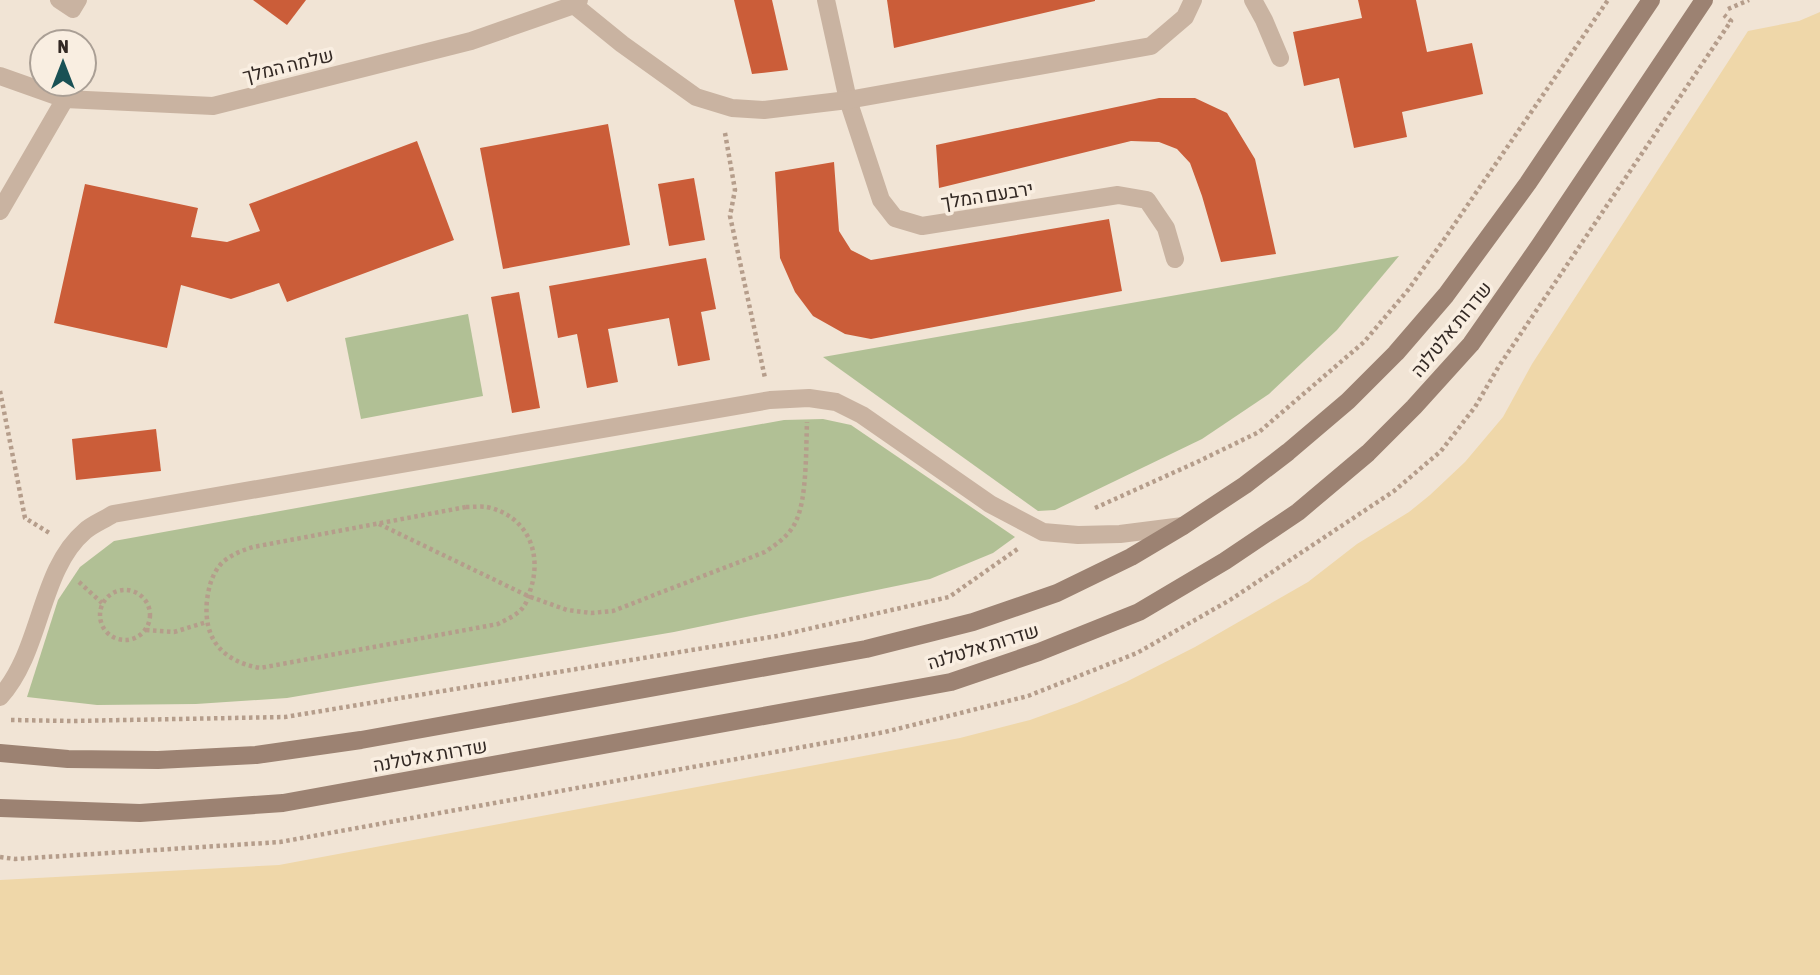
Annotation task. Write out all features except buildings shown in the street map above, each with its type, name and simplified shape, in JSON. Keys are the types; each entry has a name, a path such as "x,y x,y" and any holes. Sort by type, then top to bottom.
{"main road":[{"name":"שדרות אלטלנה","path":"0,753 68,759 158,760 256,755 374,737 866,649 973,622 1057,593 1131,557 1183,526 1245,485 1348,401 1396,353 1446,296 1511,206 1651,0"},
{"name":"שדרות אלטלנה","path":"0,808 140,813 283,803 951,682 1039,652 1139,612 1225,561 1298,512 1368,453 1414,407 1471,344 1540,246 1704,0"}],"street":[{"name":"ירבעם המלך","path":"826,0 848,100 881,200 895,218 922,226 1118,195 1147,200 1166,228 1175,260"},
{"path":"577,2 622,44 696,97 732,108 764,110 848,100 1151,47 1185,18 1193,0"},
{"path":"1253,0 1280,58"},
{"name":"שלמה המלך","path":"0,76 65,99 213,106 471,41 577,2"},
{"path":"0,211 65,99"},
{"path":"0,697 8,689 26,656 55,573 71,546 86,529 113,514 770,400 808,398 836,402 862,415 990,504 1043,532 1120,534 1183,526"}],"lane":[{"path":"58,0 73,10 79,0"}],"path":[{"path":"1091,510 1259,432 1364,342 1408,290 1445,239 1608,0"},
{"path":"720,104 734,190 730,216 770,400"},
{"path":"0,391 25,518 71,546"},
{"path":"378,524 528,596 567,610 591,613 613,611 765,552 782,540 797,521 803,497 808,398"},
{"path":"466,507 487,507 509,516 522,526 533,546 535,571 528,596 525,605 513,617 498,624 260,668 243,665 228,656 213,640 207,622 209,585 225,561 239,552 253,547 466,507"},
{"path":"0,719 72,722 285,717 777,636 949,597 1043,532"},
{"path":"145,630 149,622 149,605 137,592 121,589 106,597 99,611 102,627 107,633 122,640 131,640 145,630 174,632 207,622"}],"green space":[{"path":"1399,256 1337,330 1269,394 1202,439 1055,510 1038,511 823,357"},
{"path":"468,314 483,396 361,419 345,338"},
{"path":"823,419 851,425 1015,537 993,553 930,579 674,632 287,698 196,704 97,705 27,697 58,600 80,567 114,541 784,420"}],"sand":[{"path":"1820,12 1820,975 0,975 0,880 279,865 960,738 1030,720 1077,703 1195,647 1308,582 1357,544 1409,512 1465,462 1503,417 1532,364 1748,31 1799,21"}]}
